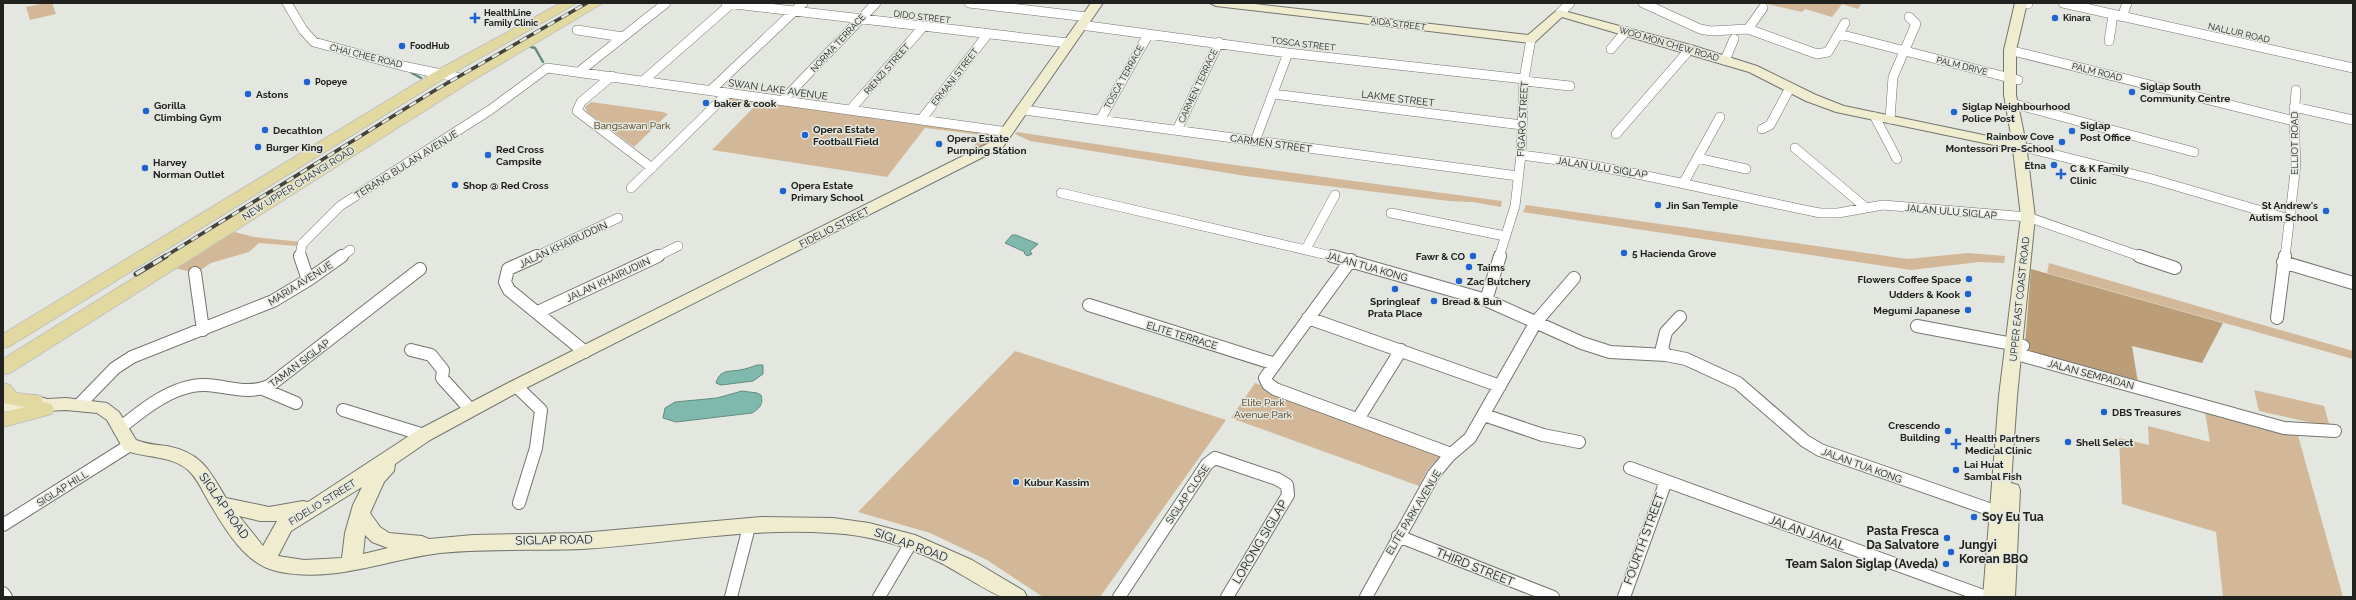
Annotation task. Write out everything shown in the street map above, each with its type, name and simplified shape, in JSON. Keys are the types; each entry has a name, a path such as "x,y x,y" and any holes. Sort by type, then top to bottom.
{"main road":[{"name":"NEW UPPER CHANGI ROAD","path":"3,342 445,73 571,3"},
{"name":"NEW UPPER CHANGI ROAD","path":"7,365 467,78 597,3"},
{"name":"FIDELIO STREET","path":"266,560 284,526 326,500 369,477 424,435 470,409 998,144 1024,110 1068,43 1097,3"},
{"name":"AIDA STREET","path":"1216,3 1266,6 1531,39"},
{"name":"UPPER EAST COAST ROAD","path":"2014,79 2025,3"},
{"name":"UPPER EAST COAST ROAD","path":"1993,597 2004,514 2032,218 2024,147 2015,104 2014,79 2010,50 2025,3"},
{"name":"WOO MON CHEW ROAD","path":"1560,13 1690,49 1753,69 1790,88 1832,106 1875,117 2024,147"},
{"path":"1531,39 1560,13"},
{"path":"3,382 7,365"},
{"path":"3,390 4,394 12,398 39,405"},
{"path":"3,406 73,404 95,405 106,409 113,416 126,448"},
{"path":"3,416 39,405"},
{"path":"3,420 39,405"},
{"name":"SIGLAP ROAD","path":"126,448 179,456 190,462 198,469 219,503 254,549 266,560 307,568 350,564 434,546 485,541 580,541 745,527 814,524 871,530 911,543 971,567 1017,597"},
{"name":"FIDELIO STREET","path":"350,564 353,554 355,534 369,477"},
{"path":"219,503 263,515 276,515 326,500"},
{"path":"361,514 370,532 377,537 434,546"},
{"name":"UPPER EAST COAST ROAD","path":"2004,514 2005,597"}],"street":[{"name":"CHAI CHEE ROAD","path":"287,3 303,30 314,42 404,66 445,73"},
{"name":"CHAI CHEE ROAD","path":"292,3 308,29 318,40 395,61 467,78"},
{"path":"580,72 666,3"},
{"path":"643,81 729,3"},
{"name":"DIDO STREET","path":"729,3 794,12 1068,43"},
{"path":"711,90 803,3"},
{"name":"NORMA TERRACE","path":"783,100 876,3"},
{"name":"TOSCA STREET","path":"968,3 1084,21 1148,34 1570,86"},
{"path":"1560,13 1570,3"},
{"path":"1643,3 1700,28 1716,31 1748,29 1812,53 1822,55 1828,52 1845,23"},
{"name":"NALLUR ROAD","path":"2063,3 2353,68"},
{"path":"2122,17 2127,3"},
{"path":"1748,29 1763,8"},
{"path":"2109,41 2113,15"},
{"path":"1890,119 1893,77 1916,24 1909,17"},
{"name":"RIENZI STREET","path":"850,110 923,27"},
{"path":"576,30 623,37"},
{"path":"1611,49 1626,31"},
{"name":"ERMANI STREET","path":"921,120 988,34"},
{"name":"TOSCA TERRACE","path":"1100,120 1148,34"},
{"name":"PALM DRIVE","path":"1839,34 2014,79"},
{"name":"FIGARO STREET","path":"1486,300 1515,206 1521,155 1524,80 1531,39"},
{"path":"1725,60 1734,39"},
{"name":"CARMEN TERRACE","path":"1177,130 1219,42"},
{"path":"1616,134 1690,49"},
{"path":"1255,141 1288,52"},
{"name":"PALM ROAD","path":"2017,52 2294,121"},
{"name":"SWAN LAKE AVENUE","path":"546,68 1008,132"},
{"name":"TERANG BULAN AVENUE","path":"308,280 300,258 302,244 340,206 490,110 546,68"},
{"path":"612,76 581,102 577,111 652,168"},
{"path":"1762,129 1770,125 1790,88"},
{"name":"ELLIOT ROAD","path":"2277,318 2296,164 2294,106 2296,90"},
{"path":"631,188 728,93"},
{"name":"LAKME STREET","path":"1273,94 1522,125"},
{"path":"2015,104 2194,152"},
{"path":"2294,106 2353,120"},
{"name":"CARMEN STREET","path":"1024,110 1518,176"},
{"path":"1684,182 1720,117"},
{"path":"1875,117 1897,160"},
{"path":"2024,147 2152,179 2289,219"},
{"path":"1795,148 1865,207"},
{"name":"JALAN ULU SIGLAP","path":"1521,155 1590,164 1684,182 1750,199 1820,213 1838,213 1883,205 2032,218"},
{"path":"1697,158 1746,169"},
{"name":"JALAN TUA KONG","path":"1061,193 1075,198 1351,260 1486,300 1582,343 1610,352 1666,355 1695,362 1738,383 1805,441 1820,450 2004,514"},
{"path":"1306,249 1334,195"},
{"path":"1391,213 1505,236"},
{"name":"JALAN KHAIRUDDIN","path":"584,352 538,312 506,287 505,277 508,269 618,218"},
{"path":"2032,218 2175,268"},
{"name":"JALAN KHAIRUDIIN","path":"538,312 678,246"},
{"name":"MARIA AVENUE","path":"73,404 123,363 143,352 260,307 308,280 350,250"},
{"path":"1351,260 1265,378 1271,386 1451,454"},
{"path":"2283,262 2353,283"},
{"name":"TAMAN SIGLAP","path":"119,429 132,418 187,388 204,385 249,391 264,389 282,377 420,269"},
{"path":"195,273 203,330"},
{"name":"ELITE PARK AVENUE","path":"1366,597 1398,536 1434,474 1451,454 1470,438 1536,322 1574,278"},
{"name":"ELITE TERRACE","path":"1089,306 1275,364"},
{"path":"1666,355 1662,348 1666,332 1680,317"},
{"path":"1308,318 1500,386"},
{"name":"JALAN SEMPADAN","path":"1917,326 2019,351 2168,397 2284,428 2335,431"},
{"path":"411,350 431,355 443,370 442,378 470,409"},
{"path":"1358,419 1401,350"},
{"path":"516,386 541,410 536,448 519,503"},
{"path":"264,389 296,403"},
{"path":"343,410 424,435"},
{"path":"1484,415 1543,435 1579,442"},
{"name":"SIGLAP HILL","path":"3,525 126,448"},
{"name":"SIGLAP CLOSE","path":"1119,597 1207,464 1212,459 1220,459 1270,476 1287,485"},
{"name":"JALAN JAMAL","path":"1630,468 1986,597"},
{"name":"FOURTH STREET","path":"1624,597 1666,481"},
{"name":"LORONG SIGLAP","path":"1227,597 1288,495 1287,485"},
{"path":"731,597 749,527 745,527"},
{"name":"THIRD STREET","path":"1398,536 1528,593 1553,597"},
{"path":"879,597 911,543"},
{"path":"3,593 6,597"}],"green space":[{"path":"52,3 56,14 30,20 26,7"},
{"path":"1763,3 1862,3 1858,9 1842,4 1832,17 1805,9 1802,12"},
{"path":"728,93 1006,132 1002,138 968,155 982,135 925,128 887,177 712,150 756,105 721,100"},
{"name":"Bangsawan Park","path":"591,102 663,112 668,114 634,147 587,112 585,107"},
{"path":"1017,132 1220,163 1502,201 1501,207 1472,202 1449,201 1246,176 1030,141 1015,134"},
{"path":"1526,205 1908,259 1968,253 2005,256 2004,263 1979,262 1911,270 1523,212"},
{"path":"227,230 254,237 301,242 298,246 259,243 249,252 211,263 196,273 170,267"},
{"path":"2049,263 2353,351 2353,359 2047,273"},
{"path":"1015,351 1226,420 1100,597 1043,597 987,560 930,533 858,512"},
{"name":"Elite Park Avenue Park","path":"1255,383 1435,449 1441,455 1428,469 1419,486 1231,418"},
{"path":"2254,390 2324,406 2330,427 2259,411"},
{"path":"2204,407 2297,432 2343,597 2223,597 2216,532 2122,504 2119,438 2149,445 2148,426 2210,442"}],"shaded area":[{"path":"2031,269 2223,323 2202,363 2132,346 2139,389 2024,358"}],"water":[{"path":"1012,235 1016,235 1038,244 1030,251 1032,254 1027,256 1024,253 1025,252 1005,243"},
{"path":"763,365 763,374 753,381 721,385 716,383 722,373"},
{"path":"742,391 761,395 762,401 757,410 752,413 676,422 663,418 665,408 675,402 717,398"}],"waterway":[{"path":"531,47 535,48 543,62"},
{"path":"415,71 412,73 421,78"}],"railway":[{"path":"164,257 437,89 587,3"},
{"path":"136,274 166,256"}],"place":[{"name":"HealthLine Family Clinic","path":"475,18"},
{"name":"Kinara","path":"2055,18"},
{"name":"FoodHub","path":"402,46"},
{"name":"Popeye","path":"307,82"},
{"name":"Siglap South Community Centre","path":"2132,92"},
{"name":"Astons","path":"248,94"},
{"name":"baker & cook","path":"706,103"},
{"name":"Gorilla Climbing Gym","path":"146,111"},
{"name":"Siglap Neighbourhood Police Post","path":"1954,112"},
{"name":"Decathlon","path":"265,130"},
{"name":"Siglap Post Office","path":"2072,131"},
{"name":"Opera Estate Football Field","path":"805,135"},
{"name":"Rainbow Cove Montessori Pre-School","path":"2062,142"},
{"name":"Opera Estate Pumping Station","path":"939,144"},
{"name":"Burger King","path":"258,147"},
{"name":"Red Cross Campsite","path":"488,155"},
{"name":"Etna","path":"2054,165"},
{"name":"Harvey Norman Outlet","path":"145,168"},
{"name":"C & K Family Clinic","path":"2061,174"},
{"name":"Shop @ Red Cross","path":"455,185"},
{"name":"Opera Estate Primary School","path":"783,191"},
{"name":"Jin San Temple","path":"1658,205"},
{"name":"St Andrew's Autism School","path":"2326,211"},
{"name":"5 Hacienda Grove","path":"1624,253"},
{"name":"Fawr & CO","path":"1473,256"},
{"name":"Taims","path":"1469,267"},
{"name":"Flowers Coffee Space","path":"1969,279"},
{"name":"Zac Butchery","path":"1459,281"},
{"name":"Springleaf Prata Place","path":"1395,289"},
{"name":"Udders & Kook","path":"1968,294"},
{"name":"Bread & Bun","path":"1434,301"},
{"name":"Megumi Japanese","path":"1968,310"},
{"name":"DBS Treasures","path":"2104,412"},
{"name":"Crescendo Building","path":"1948,431"},
{"name":"Shell Select","path":"2068,442"},
{"name":"Health Partners Medical Clinic","path":"1956,444"},
{"name":"Lai Huat Sambal Fish","path":"1956,470"},
{"name":"Kubur Kassim","path":"1016,482"},
{"name":"Soy Eu Tua","path":"1974,517"},
{"name":"Pasta Fresca Da Salvatore","path":"1947,538"},
{"name":"Jungyi Korean BBQ","path":"1951,552"},
{"name":"Team Salon Siglap (Aveda)","path":"1946,564"}]}
